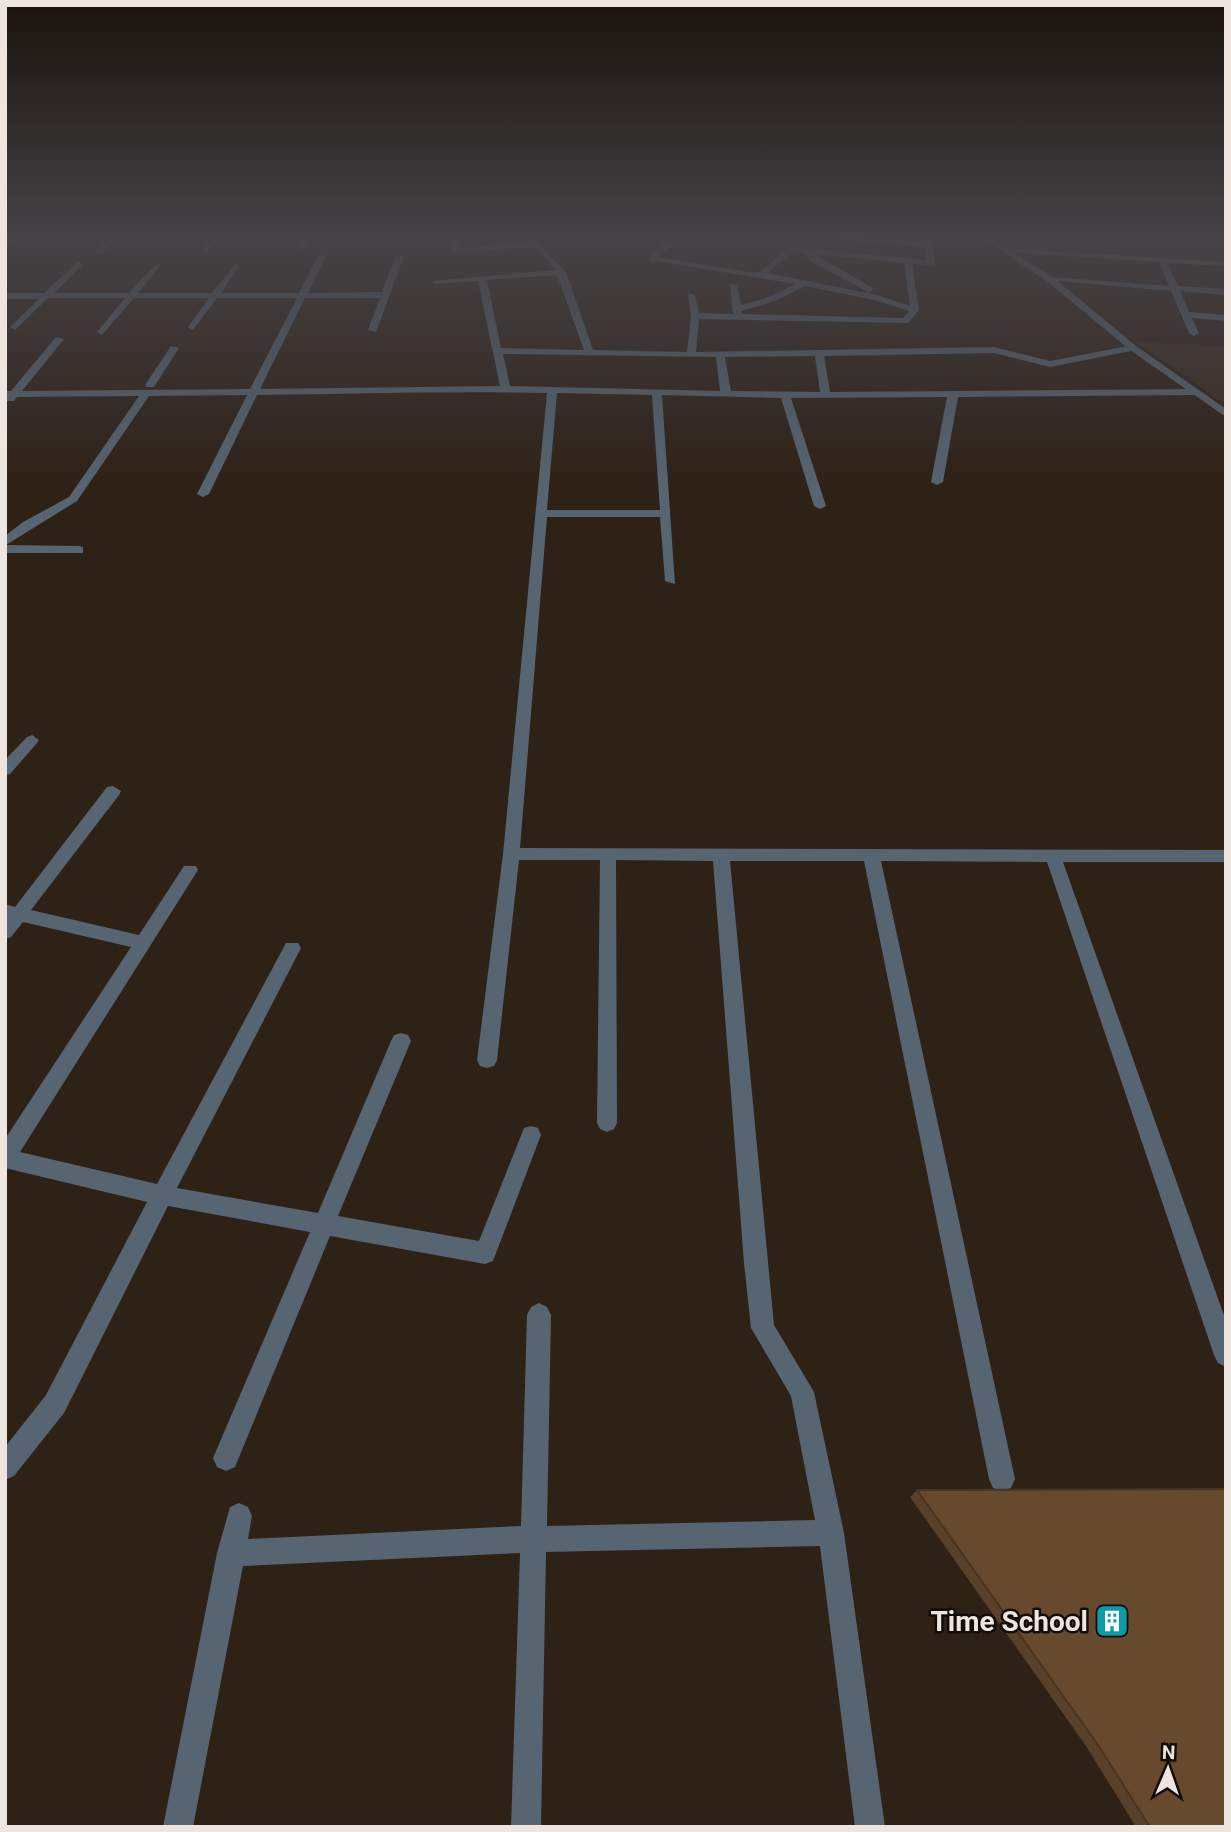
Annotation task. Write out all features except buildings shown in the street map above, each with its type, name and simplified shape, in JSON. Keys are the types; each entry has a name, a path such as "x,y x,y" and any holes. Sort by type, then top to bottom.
{"street":[{"path":"15,327 23,318"},
{"path":"102,332 113,318"},
{"path":"193,327 199,318"},
{"path":"202,495 291,318"},
{"path":"373,330 377,318"},
{"path":"491,318 505,388"},
{"path":"578,318 589,352"},
{"path":"691,355 695,318"},
{"path":"849,318 900,321 909,318"},
{"path":"1097,318 1133,348 1226,414"},
{"path":"1189,318 1194,333"},
{"path":"5,405 13,391 59,339"},
{"path":"5,542 27,525 74,499 174,348"},
{"path":"499,351 720,355 994,350 1050,364 1133,348"},
{"path":"819,353 825,395"},
{"path":"720,355 726,394"},
{"path":"1050,364 1054,379 1075,393"},
{"path":"1012,393 1054,379"},
{"path":"5,386 13,391 505,388 657,394 785,395 1193,392"},
{"path":"487,1060 511,854 552,390"},
{"path":"657,394 671,581"},
{"path":"937,482 953,394"},
{"path":"785,395 820,506"},
{"path":"542,514 666,513"},
{"path":"5,549 79,550"},
{"path":"5,770 32,740"},
{"path":"5,932 12,913 113,791"},
{"path":"607,1123 608,853"},
{"path":"511,854 1226,856"},
{"path":"721,854 763,1328 802,1392 831,1533 870,1827"},
{"path":"871,856 1002,1479"},
{"path":"1053,856 1226,1355"},
{"path":"190,870 5,1158 162,1195 485,1254 531,1135"},
{"path":"12,913 143,943"},
{"path":"5,1466 55,1404 292,948"},
{"path":"226,1458 401,1041"},
{"path":"526,1827 539,1315"},
{"path":"178,1827 239,1516"},
{"path":"230,1553 533,1539 831,1533"}],"shaded area":[{"path":"1135,342 1226,346 1226,406 1187,377"}],"place":[{"name":"Time School","path":"1112,1621"}]}
